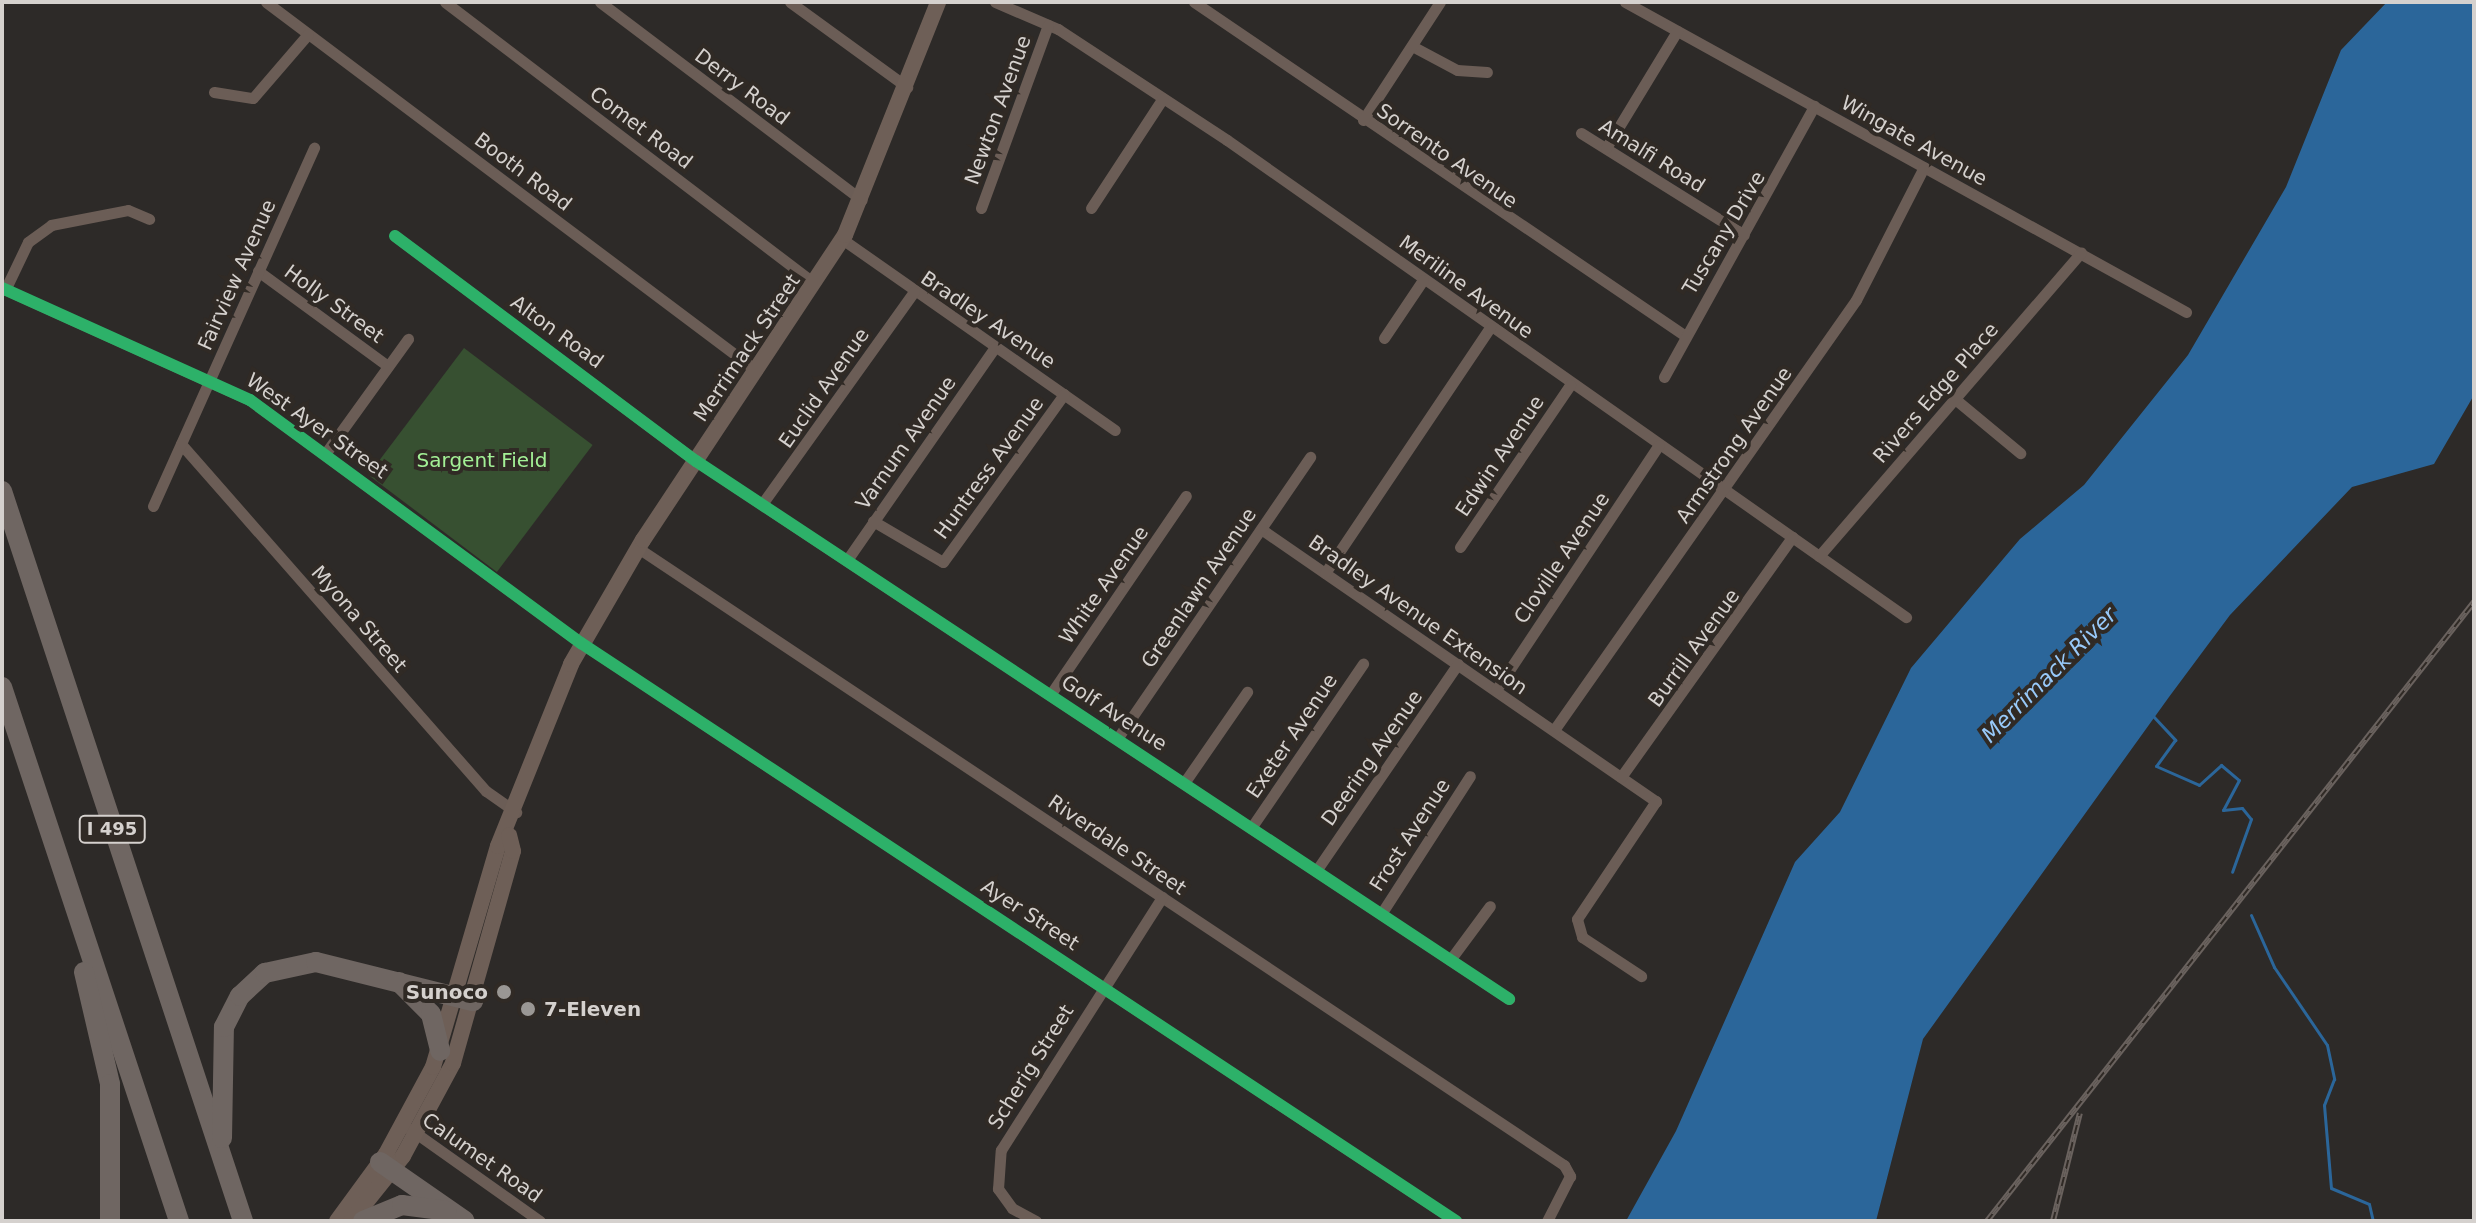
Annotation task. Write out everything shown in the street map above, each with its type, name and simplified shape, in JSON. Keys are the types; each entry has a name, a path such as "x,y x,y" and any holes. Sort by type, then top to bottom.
{"highway":[{"name":"I 495","path":"2,491 243,1221"},
{"name":"I 495","path":"2,687 179,1221"},
{"path":"73,904 110,1084 110,1221"},
{"path":"225,1166 220,1053 240,996 265,973 304,961 465,998"},
{"path":"399,982 431,1014 440,1051"},
{"path":"387,1166 460,1217"},
{"path":"363,1221 402,1205 460,1217"}],"main road":[{"name":"Merrimack Street","path":"465,998 498,846 509,835 581,643 638,548 842,239 862,200 938,2"},
{"path":"410,1129 440,1051 465,998"},
{"path":"351,1221 453,1063 465,998"},
{"path":"337,1221 387,1166"}],"street":[{"name":"Booth Road","path":"266,2 757,371"},
{"name":"Comet Road","path":"445,2 814,283"},
{"name":"Derry Road","path":"600,2 862,200"},
{"path":"790,2 907,87"},
{"name":"Meriline Avenue","path":"995,2 1048,25 1163,98 1906,617"},
{"name":"Sorrento Avenue","path":"1194,2 1363,120 1684,335"},
{"path":"1363,120 1440,2"},
{"name":"Wingate Avenue","path":"1625,2 2186,312"},
{"name":"Newton Avenue","path":"981,208 1048,25"},
{"path":"1606,148 1677,31"},
{"path":"214,92 240,100 261,93 308,34"},
{"path":"1412,46 1457,70 1487,72"},
{"path":"1091,208 1163,98"},
{"name":"Tuscany Drive","path":"1664,377 1684,335 1744,235 1814,106"},
{"name":"Amalfi Road","path":"1581,133 1744,235"},
{"name":"Fairview Avenue","path":"153,506 314,147"},
{"name":"Armstrong Avenue","path":"1554,730 1856,300 1924,167"},
{"path":"4,289 28,242 51,225 128,210 149,219"},
{"name":"Alton Road","path":"395,236 696,461"},
{"name":"Bradley Avenue","path":"842,239 1115,430"},
{"name":"Rivers Edge Place","path":"1819,556 2081,253"},
{"name":"Holly Street","path":"258,271 388,366"},
{"path":"1384,338 1423,280"},
{"name":"West Ayer Street","path":"4,289 210,379 325,454 581,643"},
{"name":"Euclid Avenue","path":"762,504 914,292"},
{"path":"1325,573 1490,327"},
{"path":"325,454 408,339"},
{"name":"Varnum Avenue","path":"847,560 995,347"},
{"name":"Edwin Avenue","path":"1460,547 1570,385"},
{"name":"Huntress Avenue","path":"873,521 943,562 1064,394"},
{"path":"1955,399 2020,453"},
{"name":"Myona Street","path":"181,444 486,791 516,812"},
{"name":"Cloville Avenue","path":"1496,690 1659,445"},
{"name":"Greenlawn Avenue","path":"1117,739 1310,457"},
{"name":"Golf Avenue","path":"696,461 1509,999"},
{"name":"White Avenue","path":"1050,695 1186,496"},
{"name":"Bradley Avenue Extension","path":"1261,529 1554,730"},
{"name":"Burrill Avenue","path":"1621,777 1792,537"},
{"name":"Riverdale Street","path":"638,548 1557,1160 1570,1176 1547,1221"},
{"name":"Ayer Street","path":"581,643 1456,1221"},
{"name":"Exeter Avenue","path":"1251,828 1363,664"},
{"name":"Deering Avenue","path":"1316,871 1458,664"},
{"path":"1184,783 1247,692"},
{"path":"1554,730 1656,801 1577,926 1641,976"},
{"name":"Frost Avenue","path":"1381,914 1470,776"},
{"name":"Scherig Street","path":"1012,1208 996,1181 1007,1134 1162,897"},
{"path":"1450,960 1490,906"},
{"name":"Calumet Road","path":"410,1129 540,1221"},
{"path":"1012,1208 1016,1221"},
{"path":"1012,1208 1036,1221"}],"green space":[{"name":"Sargent Field","path":"464,348 593,445 497,572 368,475"}],"water":[{"name":"Merrimack River","path":"2387,2 2474,2 2474,395 2434,464 2352,487 2230,615 2169,697 1923,1039 1876,1221 1626,1221 1676,1131 1795,862 1840,812 1911,668 2020,539 2084,485 2188,355 2286,187 2341,50"}],"waterway":[{"path":"2153,716 2175,740 2156,766 2199,785 2221,765 2239,780 2223,810 2242,808 2251,819 2232,872"},
{"path":"2251,915 2274,967 2327,1045 2334,1079 2324,1105 2331,1188 2369,1204 2373,1221"}],"railway":[{"path":"1987,1221 2474,602"},
{"path":"2053,1221 2080,1113"}],"cycle path":[{"path":"395,236 696,461 1509,999"},
{"path":"2,288 250,400 581,643 1456,1221"}],"place":[{"name":"Sunoco","path":"504,992"},
{"name":"7-Eleven","path":"528,1009"}]}
